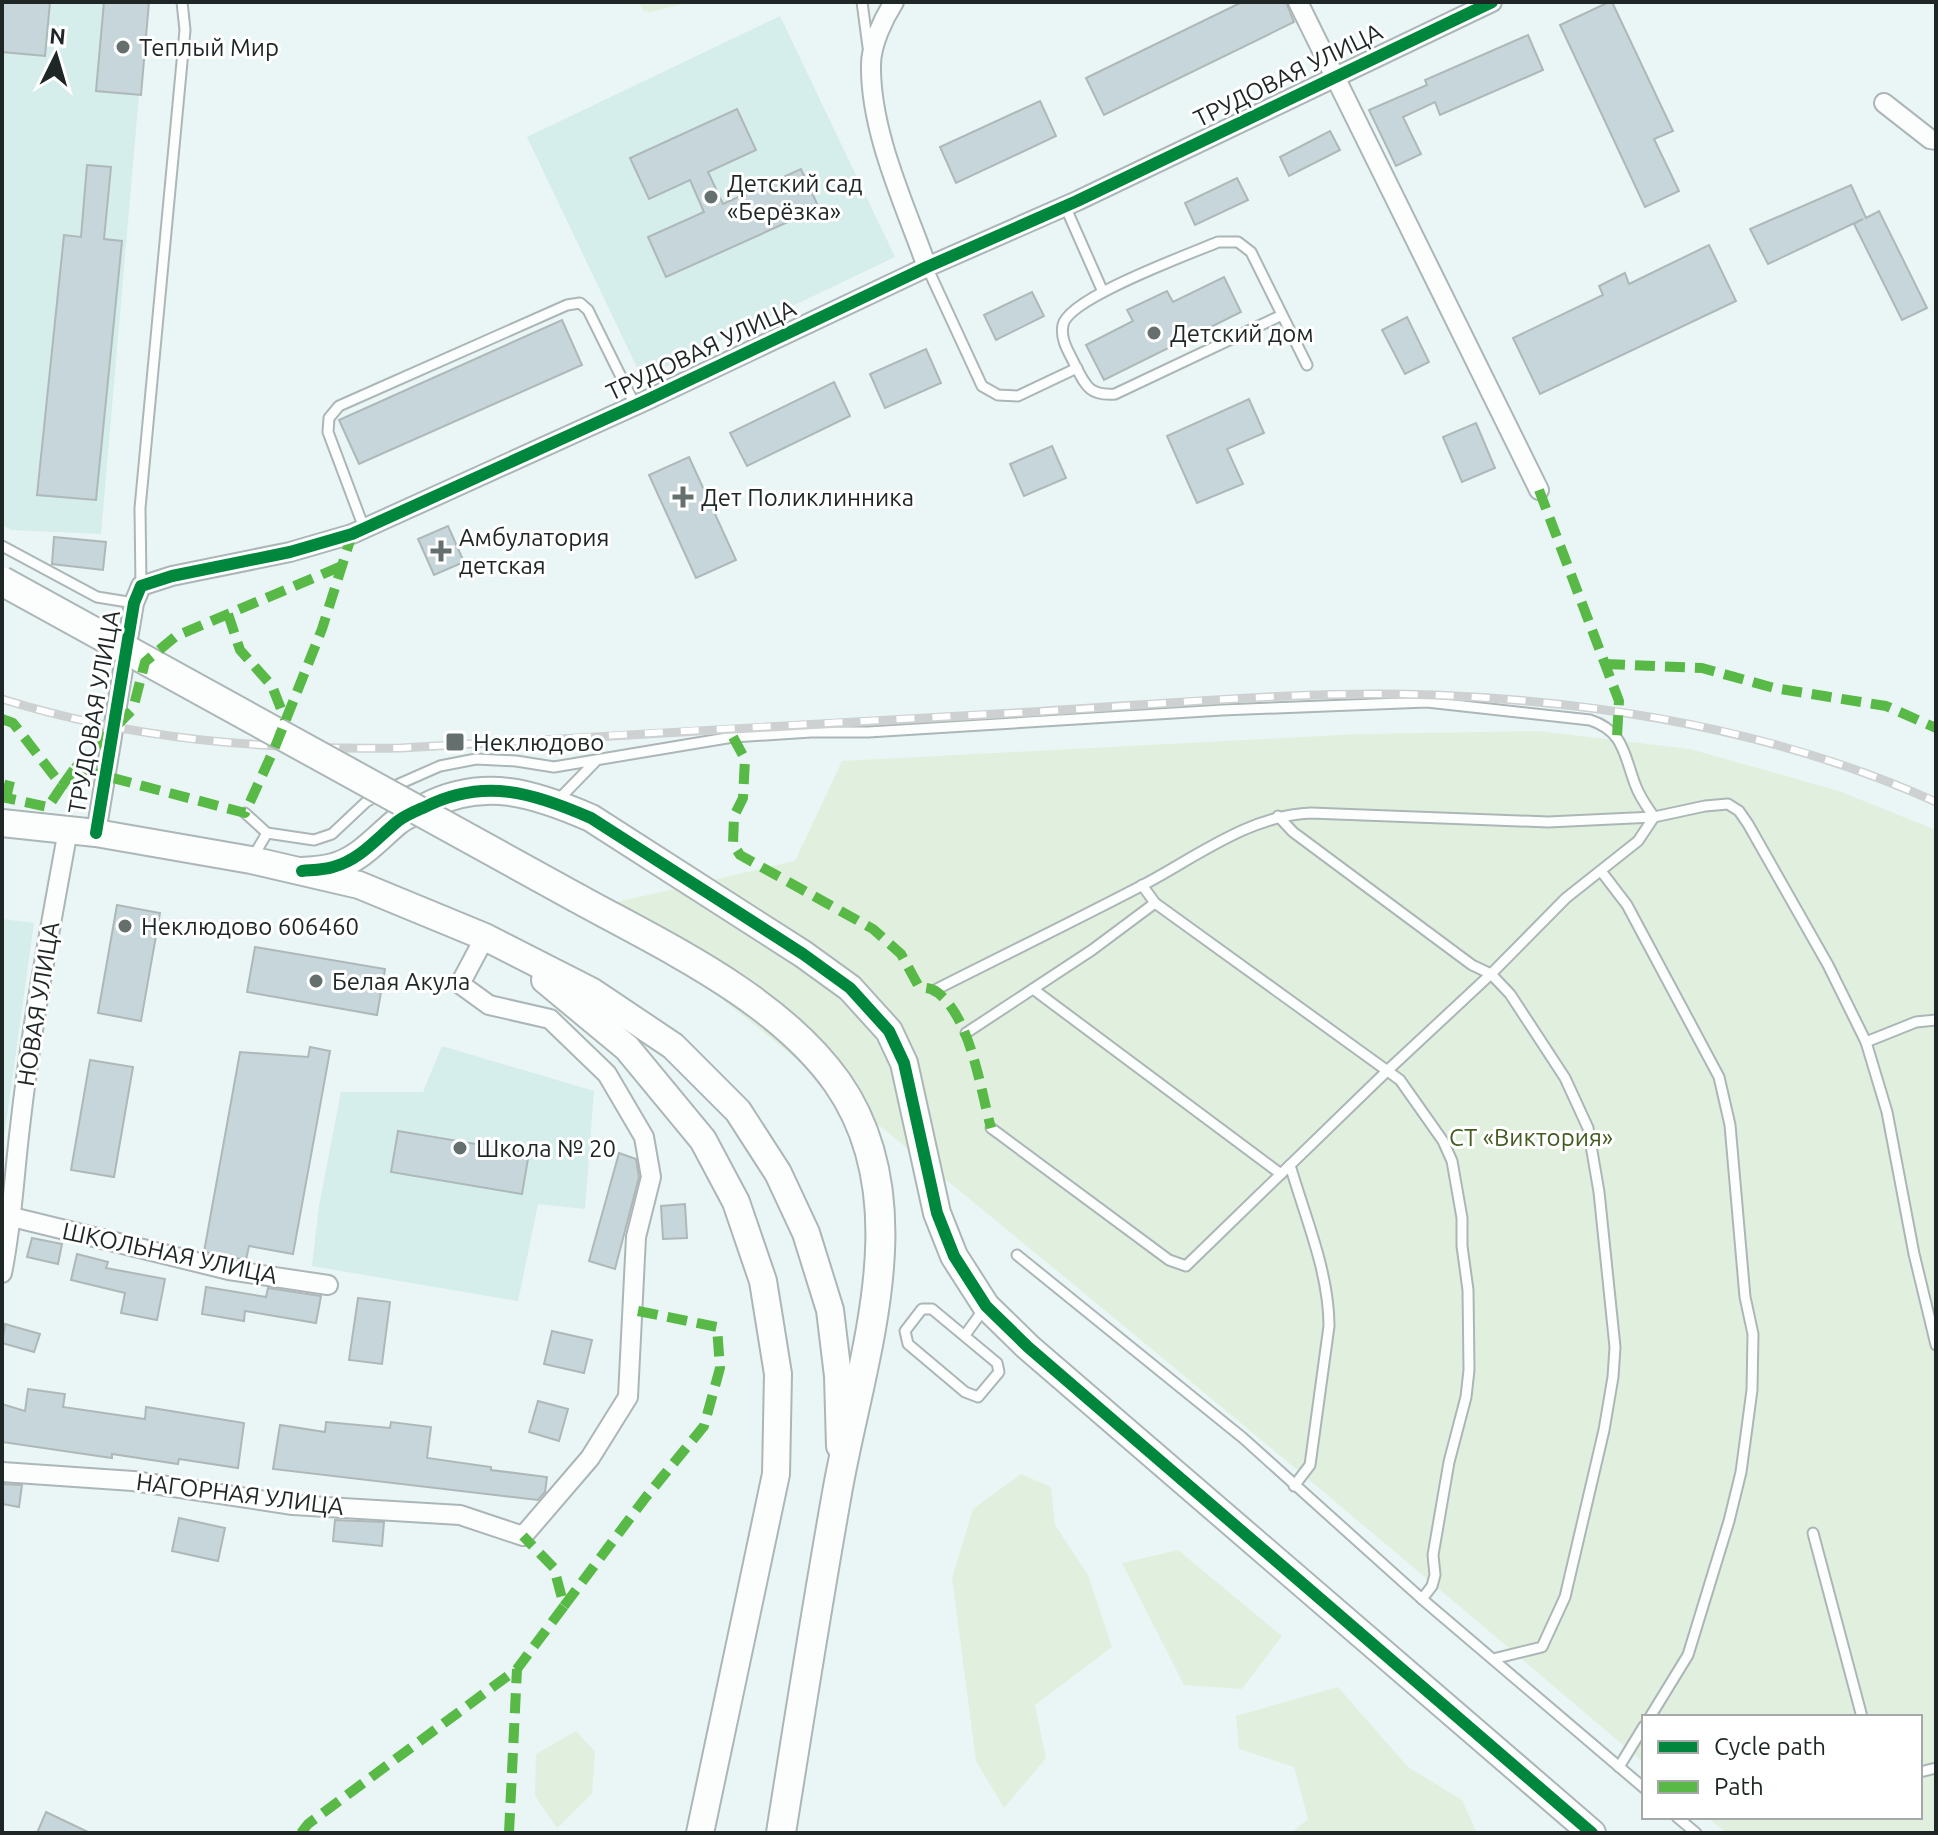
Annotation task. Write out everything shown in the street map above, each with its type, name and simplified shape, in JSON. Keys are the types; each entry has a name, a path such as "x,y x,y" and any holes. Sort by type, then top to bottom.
{"main road":[{"path":"2,581 735,988 794,1033 837,1082 864,1132 876,1177 880,1224 879,1281 838,1489 781,1833"}],"street":[{"path":"894,2 871,62 878,126 927,267"},
{"path":"1298,2 1335,77"},
{"name":"ТРУДОВАЯ УЛИЦА","path":"96,833 138,595 172,576 290,552 364,528 1065,206 1492,2"},
{"name":"ТРУДОВАЯ УЛИЦА","path":"1335,77 1539,490"},
{"path":"1884,103 1930,139 1936,140"},
{"path":"302,871 334,867 363,852 400,819 446,796 486,789 525,794 556,802 591,818 803,954 850,988 889,1031 904,1063 937,1213 954,1256 986,1306 1028,1347 1592,1833"},
{"path":"2,823 96,833 251,860 359,885 485,937 591,991 673,1046 738,1111 778,1173 806,1233 830,1310 840,1413 838,1489"},
{"name":"НОВАЯ УЛИЦА","path":"2,1273 12,1217 39,985 68,830"},
{"name":"НАГОРНАЯ УЛИЦА","path":"2,1472 133,1481 293,1505 460,1515 523,1536 590,1458 628,1397 636,1237 651,1177 644,1137 607,1074 550,1019 489,1005 460,984 485,937"},
{"path":"510,950 627,1048 703,1140 736,1202 763,1281 778,1374 776,1474 700,1833"},
{"name":"ШКОЛЬНАЯ УЛИЦА","path":"12,1217 229,1270 328,1285"}],"lane":[{"path":"2,546 97,597 138,595 140,508 185,30 182,2"},
{"path":"862,2 871,62"},
{"path":"1065,206 1103,292"},
{"path":"1282,315 1115,394 1102,395 1087,389 1063,342 1063,322 1073,309 1103,292 1218,242 1238,242 1251,252 1307,365"},
{"path":"927,267 982,386 998,395 1018,396 1077,368"},
{"path":"364,528 328,432 329,418 339,406 567,305 580,303 588,310 635,405"},
{"path":"245,813 267,833 314,840 332,834 366,802 402,781 440,766 476,759 554,767 733,737 971,727 1222,710 1444,702 1590,720 1609,728 1617,736 1636,788 1654,817"},
{"path":"556,802 595,761"},
{"path":"935,990 1236,834 1278,816 1311,813 1548,822 1654,817 1728,804 1739,811 1828,965 1866,1042 1887,1112 1914,1254 1936,1345"},
{"path":"1278,816 1293,832 1472,965 1491,974 1510,994 1565,1078 1588,1128 1599,1192 1615,1347 1604,1430 1565,1597 1542,1647 1493,1659"},
{"path":"991,1128 1169,1260 1186,1266 1491,974 1566,898 1638,841 1654,817"},
{"path":"251,860 267,833"},
{"path":"1601,871 1627,905 1719,1077 1730,1125 1745,1297 1753,1334 1752,1390 1741,1472 1729,1521 1688,1655 1651,1715"},
{"path":"1142,885 1155,903 1400,1080 1443,1141 1452,1161 1462,1218 1468,1290 1469,1370 1433,1555 1435,1575 1432,1586 1422,1599"},
{"path":"966,1033 1155,903"},
{"path":"1033,989 1281,1174"},
{"path":"1866,1042 1916,1022 1936,1020"},
{"path":"1290,1165 1329,1306 1310,1465 1294,1486"},
{"path":"1017,1255 1243,1438 1422,1599 1642,1786"},
{"path":"965,1335 986,1306"},
{"path":"922,1309 932,1309 965,1335 997,1363 999,1372 978,1397 965,1392 908,1344 905,1331 922,1309"},
{"path":"1813,1533 1861,1715"},
{"path":"1619,1767 1642,1729"},
{"path":"1679,1819 1696,1833"}],"shaded area":[{"path":"2,2 147,2 101,534 12,530 2,525"},
{"name":"Детский сад «Берёзка»","path":"780,16 895,257 642,378 527,137"},
{"path":"2,919 34,923 2,1152"},
{"name":"Школа № 20","path":"442,1046 594,1091 585,1209 538,1204 518,1301 312,1266 319,1206 341,1092 423,1092"}],"green space":[{"path":"638,2 691,2 651,12 644,11"},
{"name":"СТ «Виктория»","path":"1538,731 1690,749 1839,791 1936,830 1936,1833 1726,1833 1709,1819 1922,1819 1922,1715 1642,1715 1642,1761 1128,1329 604,905 795,861 842,761 1359,734"},
{"path":"1021,1474 1051,1487 1055,1525 1088,1575 1112,1647 1035,1705 1046,1758 1004,1808 976,1761 952,1578 973,1509"},
{"path":"1178,1550 1282,1636 1242,1689 1184,1685 1122,1563"},
{"path":"1338,1687 1408,1767 1462,1800 1477,1833 1291,1833 1308,1819 1294,1767 1239,1749 1236,1716"},
{"path":"576,1731 595,1752 592,1794 557,1828 535,1796 536,1754"}],"building":[{"path":"2,2 50,2 45,56 2,52"},
{"name":"Теплый Мир","path":"104,2 149,2 141,95 96,91"},
{"path":"1242,2 1286,2 1294,22 1104,115 1086,78"},
{"path":"1612,2 1673,131 1654,139 1679,191 1645,207 1560,25"},
{"path":"1528,35 1543,70 1440,115 1435,102 1403,117 1421,154 1396,166 1369,110 1427,85 1425,80"},
{"path":"1040,101 1056,136 956,183 940,147"},
{"path":"737,109 756,150 708,172 723,204 801,169 819,208 666,277 648,237 704,212 690,180 649,199 630,158"},
{"path":"1330,131 1340,150 1289,176 1280,157"},
{"path":"87,165 111,167 104,239 122,241 96,500 37,495 64,235 81,237"},
{"path":"1237,178 1248,200 1195,225 1185,203"},
{"path":"1851,185 1866,218 1879,211 1927,308 1902,320 1854,224 1863,219 1768,264 1750,229"},
{"path":"1709,245 1736,301 1540,394 1513,338 1603,295 1599,286 1625,273 1629,284"},
{"name":"Детский дом","path":"1224,277 1241,312 1104,380 1086,345 1133,321 1127,310 1167,291 1173,302"},
{"path":"1032,292 1044,316 996,340 984,315"},
{"path":"1407,317 1429,362 1405,374 1382,330"},
{"path":"562,320 582,365 359,464 339,420"},
{"path":"926,349 941,383 885,408 870,374"},
{"path":"834,382 850,416 747,466 730,433"},
{"path":"1249,399 1264,433 1227,449 1243,484 1197,503 1167,436"},
{"path":"1476,423 1495,468 1462,482 1443,437"},
{"path":"1052,446 1066,478 1024,496 1010,464"},
{"name":"Дет Поликлинника","path":"689,457 736,560 696,578 649,475"},
{"name":"Амбулатория детская","path":"448,526 464,562 434,575 418,539"},
{"path":"54,537 106,542 103,570 52,564"},
{"path":"117,905 160,913 141,1021 98,1013"},
{"name":"Белая Акула","path":"255,947 385,969 377,1015 247,992"},
{"path":"310,1047 330,1051 293,1254 249,1246 246,1260 204,1252 240,1052 308,1057"},
{"path":"90,1060 133,1067 114,1177 71,1170"},
{"path":"398,1131 529,1153 522,1194 391,1172"},
{"path":"619,1153 636,1159 639,1177 615,1269 589,1261"},
{"path":"685,1204 687,1238 663,1239 661,1206"},
{"path":"32,1238 62,1244 58,1264 27,1257"},
{"path":"77,1254 108,1262 106,1268 165,1279 157,1320 121,1313 125,1293 71,1280"},
{"path":"206,1287 266,1297 268,1288 321,1296 316,1323 245,1311 244,1321 202,1314"},
{"path":"358,1298 390,1302 382,1364 349,1360"},
{"path":"5,1324 40,1334 34,1352 2,1343"},
{"path":"552,1331 592,1340 584,1373 544,1364"},
{"path":"28,1389 65,1394 63,1407 145,1419 146,1407 244,1423 238,1468 179,1459 178,1464 112,1454 112,1458 2,1442 2,1404 25,1411"},
{"path":"538,1401 568,1409 559,1441 529,1432"},
{"path":"326,1422 390,1428 391,1422 431,1427 427,1458 547,1477 545,1492 538,1500 273,1469 280,1425 325,1432"},
{"path":"2,1484 22,1485 19,1507 2,1504"},
{"path":"179,1518 225,1528 218,1561 172,1551"},
{"path":"335,1520 384,1522 382,1546 333,1541"},
{"path":"46,1812 90,1833 37,1833"}],"railway":[{"path":"2,699 100,724 200,740 300,747 401,748 1285,696 1436,695 1564,705 1691,724 1816,756 1936,802"}],"marked path":[{"path":"1539,490 1619,701 1617,736"},
{"path":"62,786 75,768 245,813 322,629 352,534"},
{"path":"75,768 133,709 145,662 176,636 342,566"},
{"path":"228,614 240,650 272,686 285,719"},
{"path":"1605,664 1702,668 1774,688 1886,706 1936,728"},
{"path":"2,719 13,723 62,786 48,807 2,797"},
{"path":"733,737 745,759 743,798 734,816 733,844 740,855 873,929 901,954 919,987 935,991 949,1004 973,1055 991,1128"},
{"path":"6,798 10,781"},
{"path":"564,1606 704,1426 720,1368 717,1327 633,1310"},
{"path":"301,1833 308,1824 517,1669 564,1606 554,1568 523,1536"},
{"path":"509,1833 517,1669"}],"cycle path":[{"path":"96,833 134,603 141,586 172,576 290,552 352,534 647,400 927,267 1077,201 1492,2"},
{"path":"302,871 343,864 368,848 401,819 447,798 488,791 529,796 591,818 803,954 850,988 889,1031 904,1063 937,1213 954,1256 986,1306 1028,1347 1592,1833"}],"place":[{"name":"Теплый Мир","path":"123,47"},
{"name":"Детский сад «Берёзка»","path":"711,197"},
{"name":"Детский дом","path":"1154,333"},
{"name":"Дет Поликлинника","path":"683,497"},
{"name":"Амбулатория детская","path":"441,551"},
{"name":"Неклюдово","path":"455,742"},
{"name":"Неклюдово 606460","path":"125,926"},
{"name":"Белая Акула","path":"316,981"},
{"name":"Школа № 20","path":"460,1148"}]}
